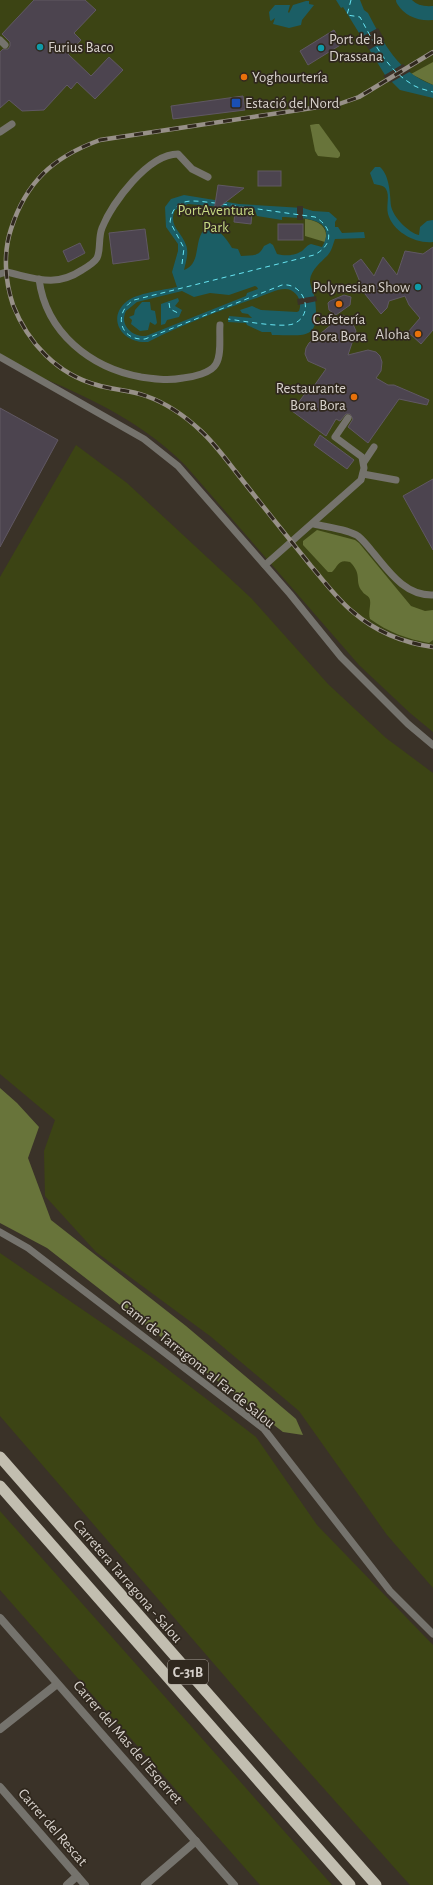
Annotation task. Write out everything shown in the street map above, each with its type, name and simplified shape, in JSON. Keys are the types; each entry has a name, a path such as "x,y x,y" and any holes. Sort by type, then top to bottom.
{"highway":[{"name":"Carretera Tarragona - Salou","path":"0,1458 376,1885"},
{"name":"C-31B","path":"0,1486 350,1885"}],"street":[{"name":"Carrer del Mas de l'Esqerret","path":"0,1618 234,1885"},
{"path":"0,1729 57,1684"},
{"name":"Carrer del Rescat","path":"0,1787 85,1885"},
{"path":"145,1885 196,1841"},
{"path":"67,1885 77,1876"}],"lane":[{"path":"0,132 12,124"},
{"path":"0,274 6,272 39,279 58,280 78,272 96,261 101,230 114,205 140,174 160,159 178,154 192,169 208,177"},
{"path":"39,279 41,293 50,315 68,341 84,354 104,366 123,374 171,381 190,377 209,370 214,367 218,358 220,325"},
{"path":"0,357 144,439 163,452 178,466 265,565 341,657 408,724 433,745"},
{"path":"348,418 335,437 362,457 364,462"},
{"path":"265,565 358,485 363,474 364,462 374,447"},
{"path":"363,474 396,480"},
{"path":"314,524 357,535 395,579 413,591 426,595 433,595"},
{"name":"Camí de Tarragona al Far de Salou","path":"0,1232 28,1248 264,1429 390,1591 433,1634"}],"green space":[{"name":"PortAventura Park","path":"0,0 433,0 433,732 410,713 359,665 185,465 165,447 122,416 74,392 0,360"},
{"path":"433,62 433,85 411,74"},
{"path":"319,124 340,153 338,158 318,156 315,151 310,125"},
{"path":"305,219 314,221 324,228 326,232 325,242 305,236"},
{"path":"76,445 127,483 251,598 328,684 386,738 433,773 433,1588 387,1535 299,1411 210,1336 96,1252 45,1196 44,1151 55,1120 0,1074 0,577"},
{"path":"317,530 355,540 411,606 425,611 433,610 433,640 429,643 405,637 384,628 370,619 369,598 360,587 356,571 350,562 343,561 339,563 332,572 328,572 303,545 303,541"},
{"path":"0,1088 17,1103 39,1127 28,1158 51,1220 186,1326 296,1419 303,1435 283,1432 47,1248 0,1223"},
{"path":"0,1253 153,1358 256,1437 317,1525 433,1645 433,1885 410,1885 253,1709 0,1416"},
{"path":"0,1511 332,1885 260,1885 0,1590"}],"water":[{"path":"336,0 360,0 364,10 368,13 393,56 410,72 433,85 433,98 400,90 385,75 343,7 341,8"},
{"path":"309,1 309,4 314,5 302,20 301,25 289,28 273,24 275,18 271,21 270,20 269,12 275,5 290,5 289,13 293,5"},
{"path":"375,167 380,167 386,175 392,210 398,219 406,228 419,235 420,227 427,221 433,220 433,242 413,239 406,236 395,226 388,214 388,195 386,189 382,186 374,184 370,173"},
{"path":"184,195 239,204 303,208 313,211 329,212 337,219 335,222 335,227 338,227 342,233 364,232 365,238 335,239 329,254 312,273 310,283 315,299 316,313 313,329 308,333 302,335 272,335 271,332 262,332 247,325 246,323 228,322 229,316 252,318 248,314 242,313 240,310 252,306 261,310 299,311 300,303 298,296 292,291 285,289 272,292 203,318 148,342 139,342 125,335 120,329 117,316 120,309 126,302 136,296 177,287 172,272 178,251 178,244 166,227 165,207 171,199","holes":["188,204 255,210 257,216 282,220 282,217 316,221 326,230 326,237 322,247 311,244 302,251 292,255 277,254 273,245 270,243 264,246 258,254 241,256 238,249 232,248 225,237 218,231 207,227 202,232 200,237 194,262 190,267 184,270 187,258 187,248 174,224 173,216 175,210","255,286 258,289 247,293 246,296 146,336 141,336 132,332 128,329 124,321 126,311 137,302 182,291 194,297 210,293 229,295"]},
{"path":"178,298 179,301 175,306 182,310 179,317 167,320 165,324 161,325 161,304"},
{"path":"142,302 150,302 151,310 155,311 157,323 155,325 150,322 148,330 140,331 131,324 132,320 129,317 134,315 135,310"}],"pier":[{"path":"378,28 385,40 369,50 361,37"},
{"path":"403,64 411,71 390,83 383,76"},
{"path":"297,206 303,206 303,220 297,220"},
{"path":"316,296 317,301 298,305 297,299"}],"building":[{"name":"Furius Baco","path":"34,0 85,0 96,10 74,33 81,40 68,54 91,76 109,57 123,70 95,99 77,82 71,89 67,85 44,110 22,111 9,100 0,108 0,52 3,49 8,49 10,46 10,42 2,34"},
{"name":"Port de la Drassana","path":"334,30 342,44 308,65 300,51"},
{"path":"243,96 245,110 173,119 171,106"},
{"path":"258,171 281,171 281,186 258,186"},
{"path":"218,185 244,188 214,211"},
{"path":"235,210 252,212 251,224 234,222"},
{"path":"278,224 303,224 303,240 278,240"},
{"path":"145,229 149,259 113,264 109,233"},
{"path":"80,243 85,253 68,262 63,251"},
{"path":"433,247 433,330 421,344 408,332 420,318 409,305 405,296 389,301 387,308 381,314 365,294 353,265 361,259 374,276 383,257 397,275 405,251 423,254"},
{"name":"Cafetería Bora Bora","path":"344,295 351,297 350,305 336,315 329,310 328,303"},
{"path":"343,315 352,322 356,331 348,355 368,350 376,352 380,356 382,362 381,371 376,378 388,385 394,385 429,400 427,405 399,399 368,443 348,427 353,419 350,414 346,414 340,421 336,419 326,436 292,411 307,391 309,393 326,369 308,361 305,354 306,348 309,343"},
{"path":"0,408 58,440 0,547"},
{"path":"320,435 354,460 347,469 314,445"},
{"path":"433,479 433,550 403,496"}],"waterway":[{"path":"403,0 409,7 416,11 433,13"}],"ferry route":[{"path":"351,0 347,15 360,17 381,53 394,70 412,85 433,92"},
{"path":"182,264 184,248 170,222 172,213 176,207 186,202 200,201 215,203"},
{"path":"222,204 315,217 321,221 328,231 328,241 321,251 314,255 134,300 127,305 121,318 122,325 129,335 136,338 145,339 282,285 290,285 296,289 304,300 304,314 300,320 293,324 271,325 228,319"},
{"path":"169,303 170,309 180,314"}],"railway":[{"path":"433,52 359,97 339,104 100,140 68,154 44,173 33,185 25,198 17,212 8,238 6,257 8,286 13,305 27,332 46,355 57,365 83,380 103,387 134,392 146,396 161,402 182,415 201,431 215,446 311,566 347,607 371,625 390,635 411,643 433,647"}],"place":[{"name":"Furius Baco","path":"40,47"},
{"name":"Port de la Drassana","path":"321,48"},
{"name":"Yoghourtería","path":"244,77"},
{"name":"Estació del Nord","path":"236,103"},
{"name":"Polynesian Show","path":"418,287"},
{"name":"Cafetería Bora Bora","path":"339,304"},
{"name":"Aloha","path":"418,334"},
{"name":"Restaurante Bora Bora","path":"354,397"}]}
